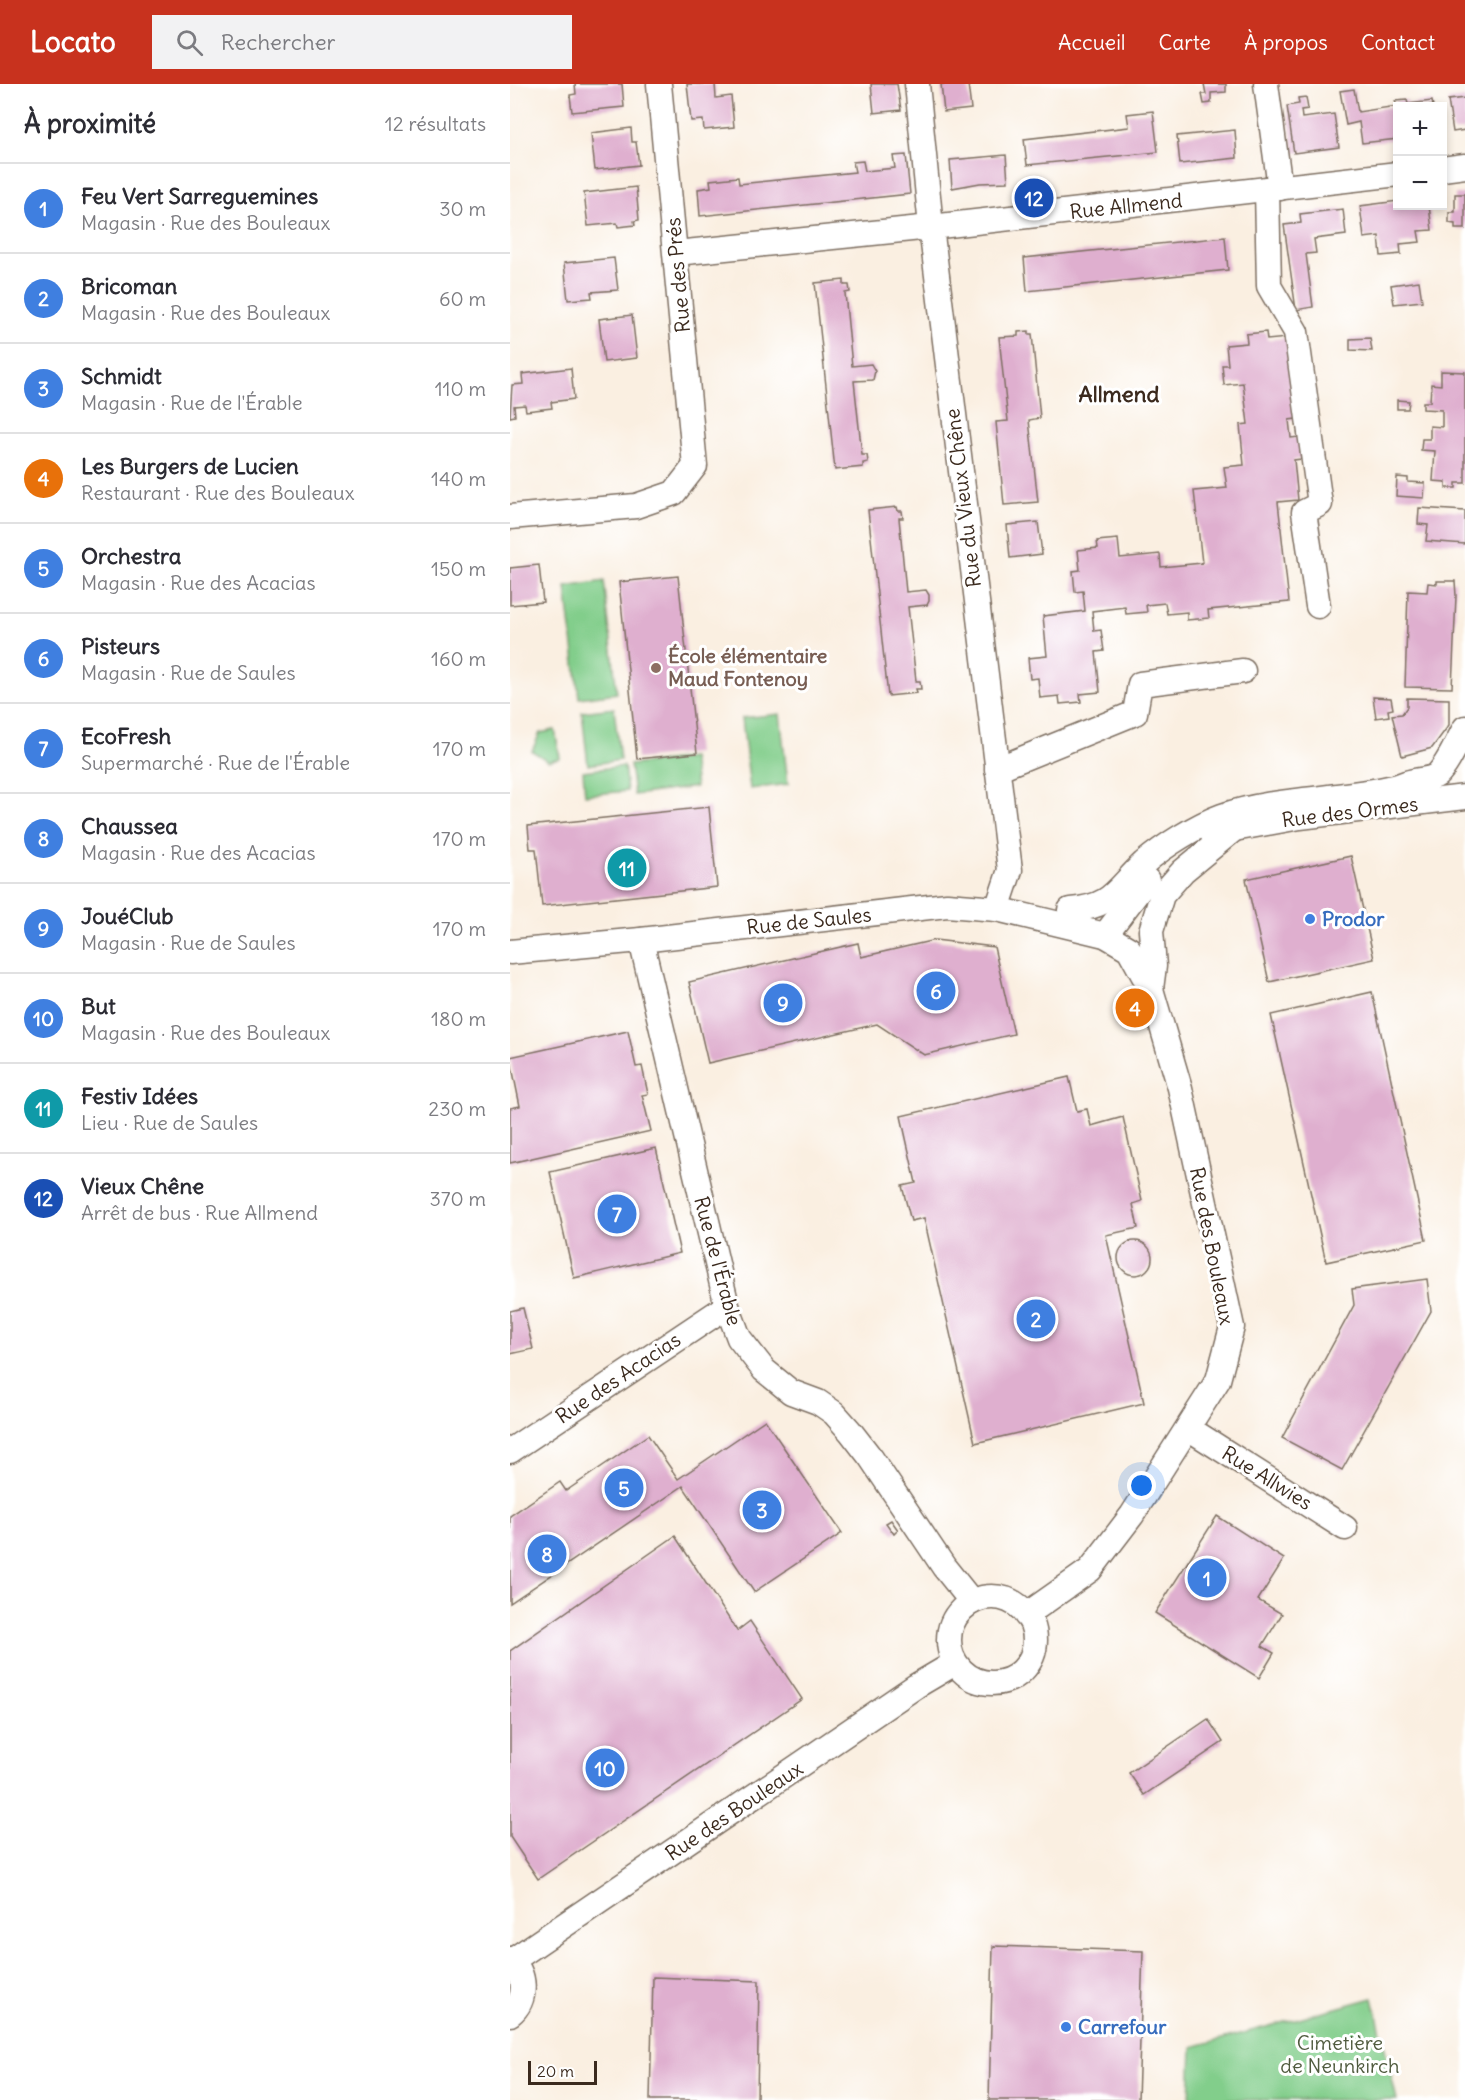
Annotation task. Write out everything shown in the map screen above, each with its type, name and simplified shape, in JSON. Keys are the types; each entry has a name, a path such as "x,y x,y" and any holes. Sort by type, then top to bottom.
{"street":[{"name":"Rue des Prés","path":"510,517 636,506 674,493 695,466 659,84"},
{"name":"Rue du Vieux Chêne","path":"917,84 931,227 1010,870 997,909"},
{"path":"1266,84 1273,189 1269,286 1296,332 1320,504 1304,512 1318,606"},
{"path":"1447,168 1465,166"},
{"name":"Rue Allmend","path":"676,253 931,227 1393,175"},
{"path":"997,769 1135,713 1140,684 1243,671"},
{"path":"1070,910 1091,909 1112,897 1145,863 1181,838 1218,818 1244,809 1389,788 1428,779 1436,775 1444,765 1465,728"},
{"name":"Rue des Ormes","path":"1105,935 1158,865 1194,837 1300,817 1465,797"},
{"name":"Rue des Ormes","path":"1150,989 1154,966 1151,932 1162,895 1183,871 1235,828"},
{"name":"Rue de Saules","path":"510,952 642,940 947,905 997,909 1105,935"},
{"path":"1105,935 1154,922"},
{"name":"Rue des Bouleaux","path":"1026,1615 1090,1570 1132,1515 1218,1380 1232,1327 1180,1088 1150,989 1129,949 1105,935"},
{"name":"Rue de l'Érable","path":"642,940 727,1306 739,1338 764,1370 791,1392 818,1402 834,1413 850,1431 871,1458 944,1567 972,1602"},
{"name":"Rue des Acacias","path":"510,1451 727,1306"},
{"name":"Rue Allwies","path":"1188,1428 1345,1528"},
{"path":"984,1598 998,1598 1016,1605 1026,1615 1034,1631 1035,1644 1032,1657 1017,1675 1004,1682 978,1681 966,1675 955,1663 950,1653 949,1638 952,1624 960,1611 972,1602 984,1598"},
{"name":"Rue des Bouleaux","path":"510,2014 520,2001 523,1991 523,1980 511,1959 916,1686 955,1663"}],"green space":[{"path":"604,581 617,693 579,698 566,587"},
{"path":"614,708 620,760 588,765 582,712"},
{"path":"780,714 788,784 750,789 742,718"},
{"path":"555,730 560,758 548,761 532,751 540,733"},
{"path":"692,758 696,787 634,795 630,765"},
{"path":"624,766 627,791 585,795 583,771"},
{"name":"Cimetière de Neunkirch","path":"1373,1998 1397,2100 1190,2100 1192,2047"}],"building":[{"path":"575,84 622,84 624,107 572,112 570,95 576,94"},
{"path":"687,84 715,84 716,98 731,96 734,127 704,130 703,120 691,121"},
{"path":"871,84 897,84 901,110 874,113"},
{"path":"941,84 968,84 971,109 944,112"},
{"path":"1204,84 1226,84 1226,92 1211,93 1211,103 1204,104 1202,94 1206,94"},
{"path":"1354,89 1358,112 1393,107 1393,140 1362,143 1359,122 1346,125 1340,91"},
{"path":"1306,97 1308,109 1301,110 1302,118 1334,114 1339,147 1294,153 1287,106 1299,104 1298,98"},
{"path":"1465,98 1465,130 1453,132 1448,100"},
{"path":"1153,111 1158,152 1027,165 1024,139 1129,127 1127,114"},
{"path":"631,128 632,142 636,142 639,165 595,170 591,133"},
{"path":"1235,130 1237,158 1180,164 1177,136"},
{"path":"906,155 910,194 700,216 698,189 711,187 710,180 738,177 739,184 855,172 853,162 863,161 865,171 895,168 893,156"},
{"path":"1006,155 1008,182 980,183 952,188 950,160"},
{"path":"636,187 639,220 634,221 635,225 618,227 617,223 588,226 584,193"},
{"path":"1455,194 1465,194 1465,229 1455,229 1455,224 1449,223 1449,212 1455,212"},
{"path":"1393,202 1393,210 1430,210 1432,230 1418,231 1420,242 1400,244 1401,254 1381,256 1379,236 1364,238 1360,206"},
{"path":"1343,209 1346,235 1314,239 1316,253 1306,254 1313,307 1296,310 1284,225 1301,223 1300,214"},
{"path":"1225,237 1228,270 1027,291 1024,258"},
{"path":"614,258 618,290 591,292 592,298 568,300 564,263"},
{"path":"844,280 844,285 849,285 850,292 845,293 852,366 871,364 875,371 873,380 854,381 862,455 867,455 868,462 863,463 863,467 835,470 815,283"},
{"path":"1419,281 1422,301 1394,304 1391,285"},
{"path":"632,315 637,358 604,362 599,319"},
{"path":"1029,331 1029,334 1032,334 1040,418 1029,420 1038,502 1004,505 996,422 1008,421 999,337 1018,336 1018,332"},
{"path":"1266,332 1267,340 1287,338 1296,419 1289,420 1291,438 1299,437 1301,459 1294,460 1298,500 1278,502 1289,602 1208,610 1209,618 1187,620 1187,612 1167,614 1165,603 1146,605 1147,612 1126,614 1125,607 1092,611 1094,631 1101,630 1104,651 1096,652 1100,692 1080,694 1081,702 1060,704 1059,696 1040,698 1038,678 1030,679 1028,658 1047,656 1043,616 1085,611 1083,591 1075,592 1073,571 1080,570 1078,550 1098,548 1097,541 1118,539 1120,558 1160,554 1161,567 1202,563 1194,491 1227,488 1224,467 1244,465 1240,425 1248,424 1243,383 1224,385 1222,365 1228,365 1226,345 1247,343 1246,334"},
{"path":"1370,338 1372,351 1350,350 1350,339"},
{"path":"571,368 574,399 551,402 552,408 526,411 525,405 514,406 515,416 510,417 512,385 523,384 522,374"},
{"path":"1441,371 1465,372 1465,483 1456,483 1456,488 1446,488 1446,482 1433,481 1435,451 1421,450 1422,439 1430,439 1430,426 1442,427 1442,410 1423,409 1423,402 1430,402 1431,384 1441,385"},
{"path":"1397,400 1409,401 1408,409 1397,409"},
{"path":"1397,477 1408,478 1408,482 1425,483 1424,498 1396,496"},
{"path":"897,507 898,511 902,511 903,518 899,518 906,592 926,590 929,601 927,605 908,607 916,681 920,681 921,689 916,689 917,693 888,696 868,510"},
{"path":"1419,508 1465,511 1465,544 1426,541 1428,525 1418,524"},
{"path":"1038,522 1042,554 1010,558 1007,525"},
{"path":"539,565 543,602 510,605 510,568"},
{"path":"678,576 697,753 637,759 619,582"},
{"path":"1437,581 1455,581 1452,688 1405,687 1408,591 1427,592 1428,583 1437,584"},
{"path":"1373,697 1391,698 1393,709 1388,710 1389,716 1376,718"},
{"path":"1407,698 1449,699 1449,725 1432,748 1402,756 1392,715 1402,714 1407,707"},
{"path":"709,807 717,887 542,906 536,849 530,849 528,826"},
{"name":"Prodor","path":"1351,856 1374,959 1269,982 1246,879"},
{"path":"935,940 994,947 1014,1034 924,1055 877,1024 708,1063 689,982 858,943 861,957"},
{"path":"1372,992 1426,1240 1326,1262 1271,1015"},
{"path":"628,1031 636,1067 642,1066 648,1094 642,1095 651,1131 510,1163 510,1108 520,1106 510,1057"},
{"path":"1069,1077 1077,1111 1087,1109 1091,1126 1123,1117 1142,1201 1133,1204 1138,1228 1106,1235 1144,1403 975,1443 924,1218 911,1221 902,1186 916,1183 901,1116"},
{"path":"656,1148 680,1253 574,1278 550,1172"},
{"path":"1135,1241 1147,1246 1152,1258 1147,1270 1135,1275 1123,1270 1118,1258 1123,1246"},
{"path":"1427,1279 1431,1311 1342,1470 1282,1438 1354,1305 1352,1289"},
{"path":"523,1308 533,1349 510,1354 510,1311"},
{"path":"765,1420 842,1533 754,1592 683,1486 510,1603 510,1516 560,1482 566,1491 648,1435 678,1479"},
{"path":"1217,1516 1284,1559 1258,1600 1282,1614 1262,1646 1274,1653 1259,1678 1155,1613"},
{"path":"891,1520 898,1530 894,1534 886,1523"},
{"path":"675,1536 737,1631 750,1621 802,1699 538,1879 510,1837 510,1651"},
{"path":"1208,1719 1223,1742 1144,1795 1129,1773"},
{"name":"Carrefour","path":"993,1946 1143,1951 1138,2100 989,2100"},
{"path":"653,1977 759,1981 757,2100 650,2100"}],"place":[{"name":"Vieux Chêne","path":"1034,198"},
{"name":"École élémentaire Maud Fontenoy","path":"656,668"},
{"name":"Festiv Idées","path":"627,868"},
{"name":"Prodor","path":"1310,919"},
{"name":"Pisteurs","path":"936,991"},
{"name":"JouéClub","path":"783,1003"},
{"name":"Les Burgers de Lucien","path":"1135,1008"},
{"name":"EcoFresh","path":"617,1214"},
{"name":"Bricoman","path":"1036,1319"},
{"name":"Orchestra","path":"624,1488"},
{"name":"Schmidt","path":"762,1510"},
{"name":"Chaussea","path":"547,1554"},
{"name":"Feu Vert Sarreguemines","path":"1207,1578"},
{"name":"But","path":"605,1768"},
{"name":"Carrefour","path":"1066,2027"}],"district":[{"name":"Allmend","path":"1119,394"}]}
